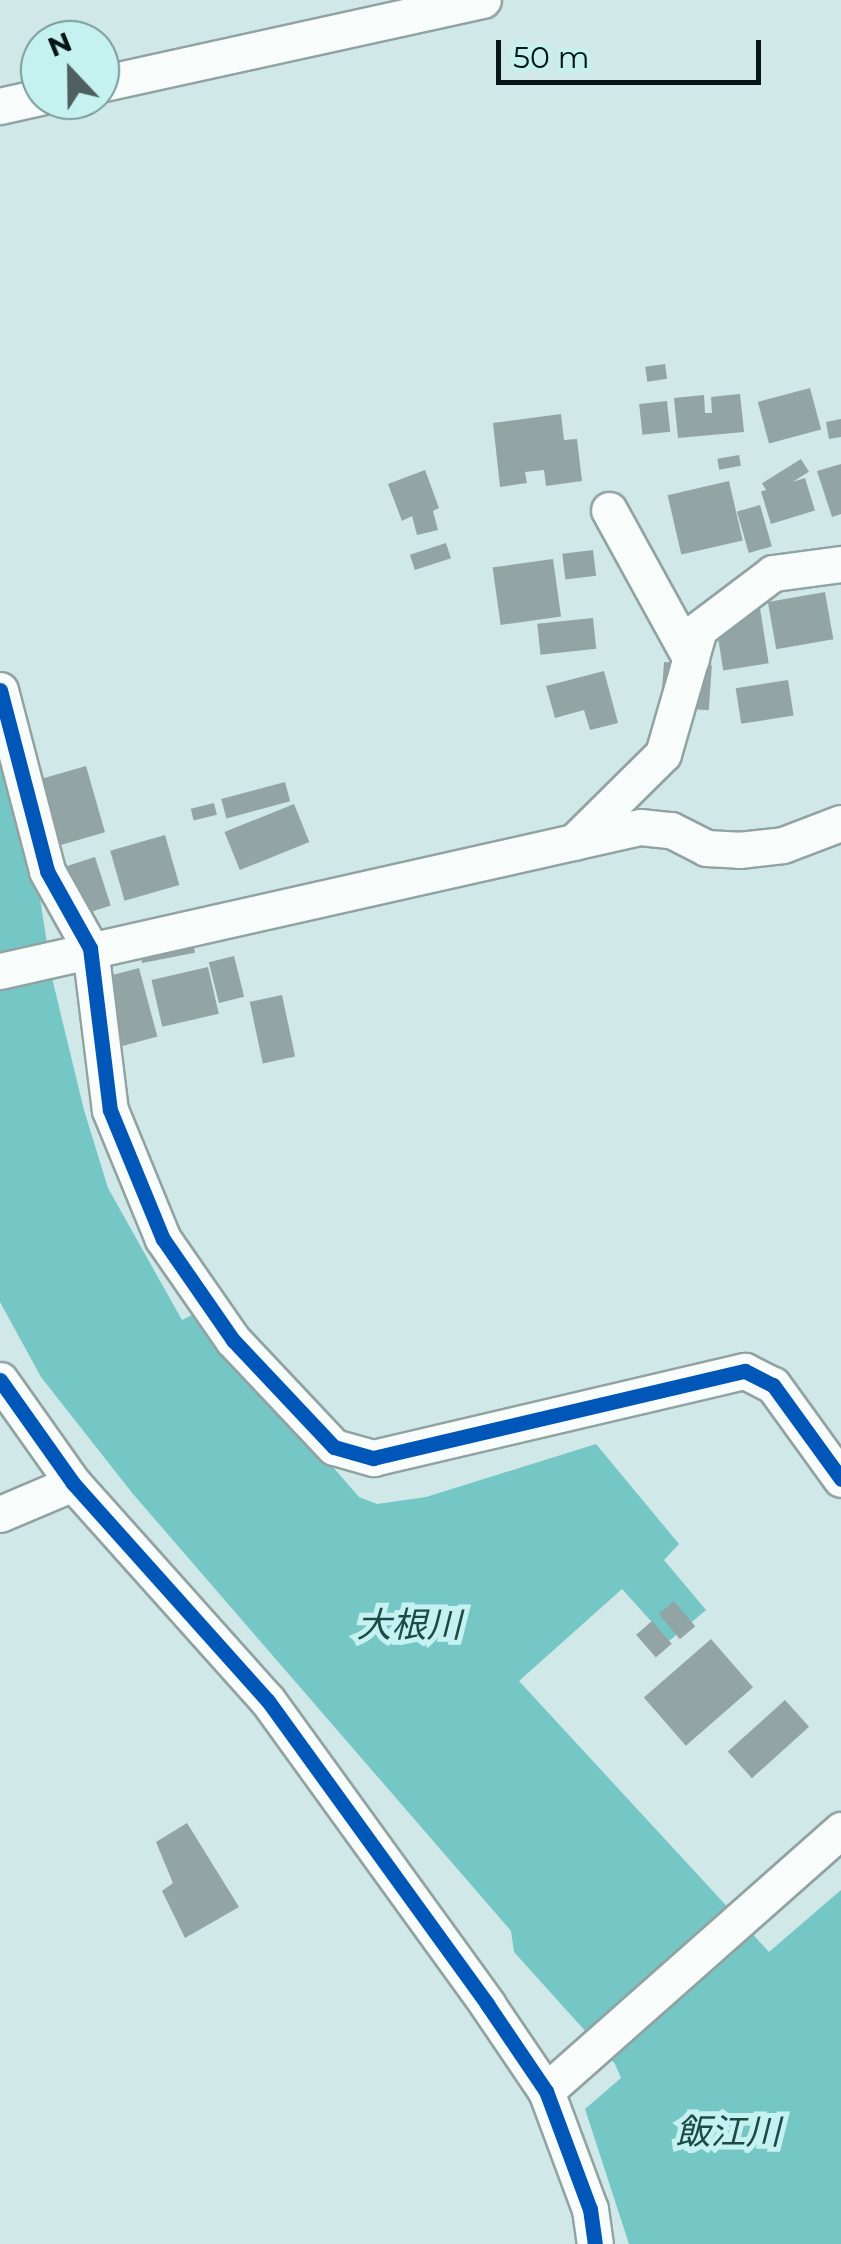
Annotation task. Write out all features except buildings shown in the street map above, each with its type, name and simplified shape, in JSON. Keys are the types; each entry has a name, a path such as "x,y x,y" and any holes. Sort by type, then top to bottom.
{"street":[{"path":"120,79 390,10 483,0"},
{"path":"609,510 690,659"},
{"path":"573,843 664,754 699,629 773,573 841,564"},
{"path":"0,690 47,872 84,950 110,1110 163,1239 234,1340 334,1448 374,1458 746,1371 774,1385 841,1479"},
{"path":"0,971 640,827 671,830 706,848 739,850 783,845 841,824"},
{"path":"0,1380 73,1483 268,1701 558,2082 596,2244"},
{"path":"0,1514 73,1483"},
{"path":"558,2082 766,1903 841,1830"}],"water":[{"name":"大根川","path":"0,691 20,769 53,982 84,1110 108,1188 182,1320 198,1312 359,1497 377,1504 426,1497 596,1444 679,1544 664,1560 706,1610 669,1641 622,1589 519,1681 769,1952 841,1890 841,2244 629,2244 585,2109 621,2078 615,2064 514,1952 511,1931 133,1494 41,1377 0,1302"}],"cycle path":[{"path":"0,690 47,871 90,948 110,1110 163,1239 233,1340 334,1447 373,1458 745,1371 773,1385 841,1479"},
{"path":"0,1380 73,1483 268,1701 487,2004 546,2091 590,2209 595,2244"}],"water label":[{"name":"飯江川","path":"728,2132"}]}
